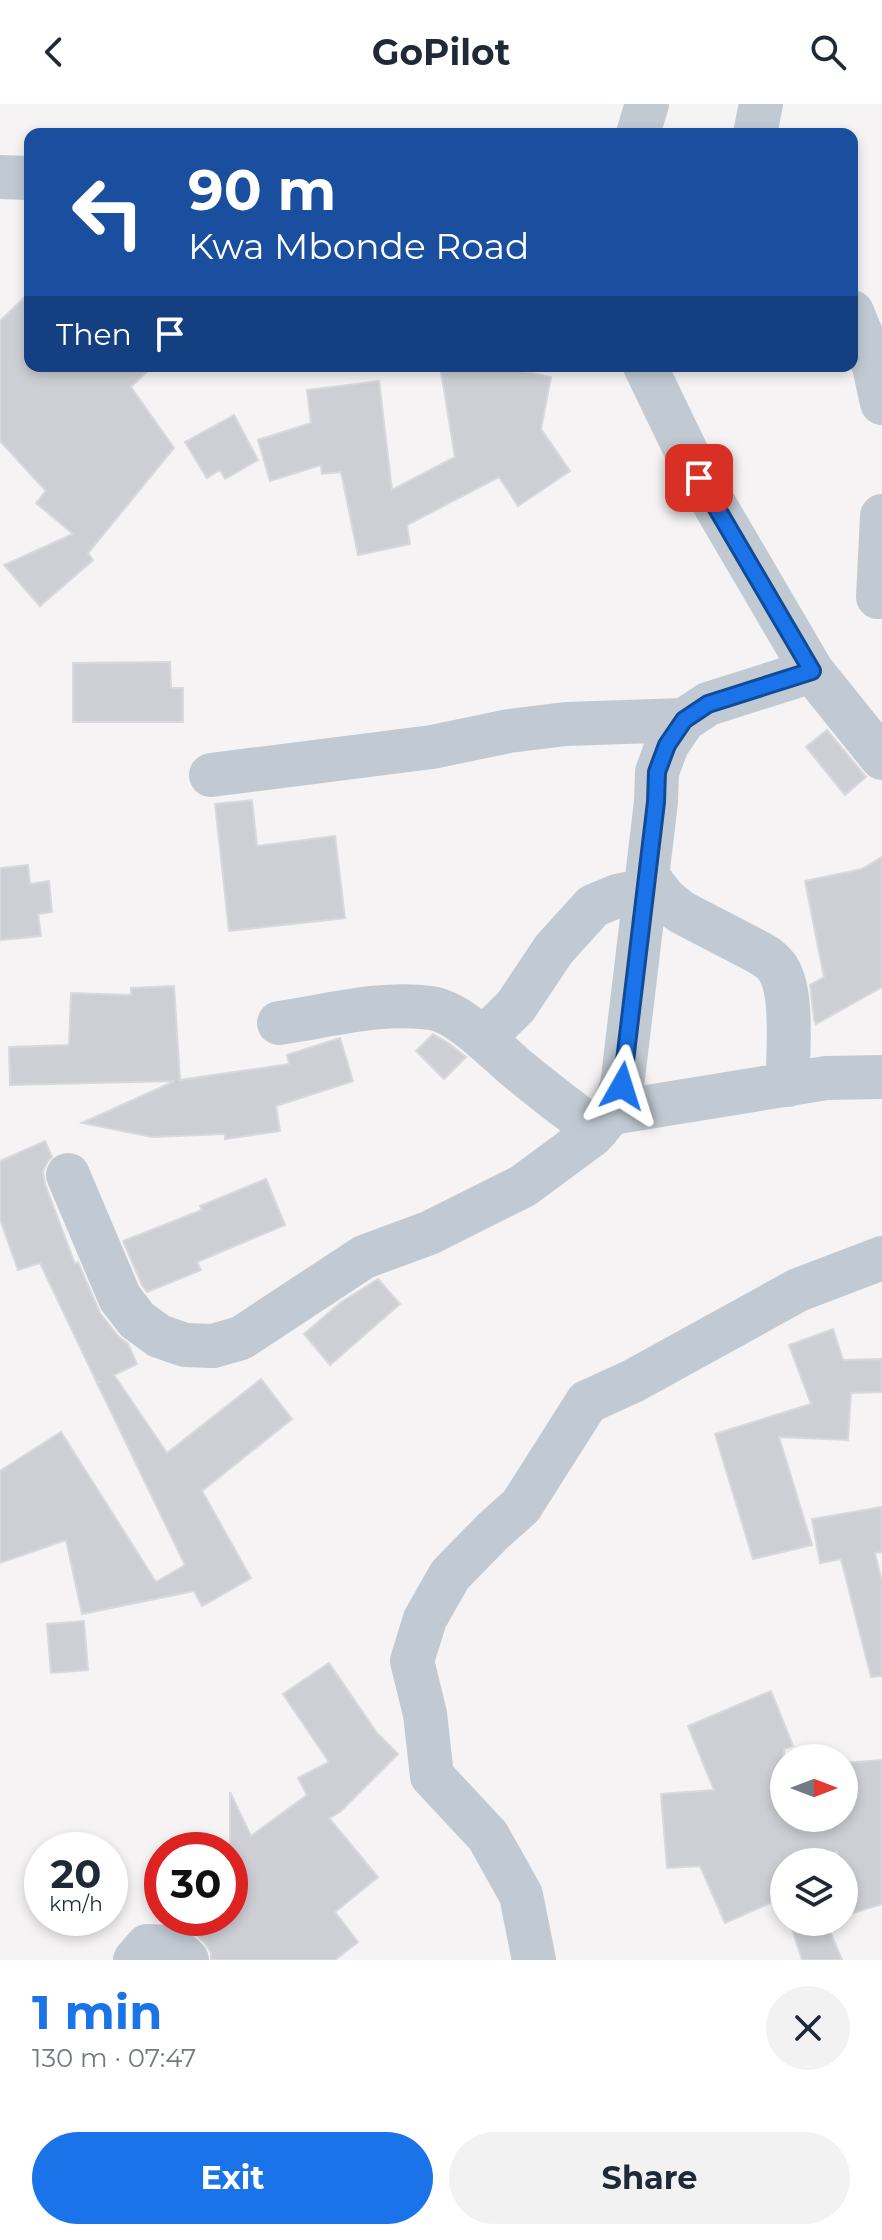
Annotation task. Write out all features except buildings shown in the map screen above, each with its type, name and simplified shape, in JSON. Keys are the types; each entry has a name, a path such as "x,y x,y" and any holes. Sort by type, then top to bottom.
{"street":[{"path":"640,128 647,104"},
{"path":"756,128 761,104"},
{"path":"0,177 24,178"},
{"path":"858,327 874,366 882,403"},
{"path":"648,372 699,478 812,671 882,758"},
{"path":"878,597 882,516"},
{"path":"68,1175 120,1298 137,1320 159,1336 172,1341 213,1346 241,1338 364,1257 429,1233 523,1186 604,1121 622,1086 657,772 667,745 684,720 708,704 812,671"},
{"path":"211,775 432,747 509,731 566,724 684,720"},
{"path":"483,1039 516,1006 554,949 593,906 646,883"},
{"path":"646,883 681,912 768,958 779,968 786,990 789,1022 788,1085"},
{"path":"279,1023 376,1007 434,1008 458,1020 567,1109 604,1121 826,1078 882,1077"},
{"path":"534,1960 521,1895 488,1836 432,1776 425,1714 412,1661 425,1619 450,1575 521,1506 587,1402 633,1381 798,1290 882,1258"},
{"path":"135,1960 147,1946 163,1946 180,1951 187,1960"}],"route":[{"path":"622,1086 657,772 667,745 684,720 708,704 812,671 699,478"}]}
